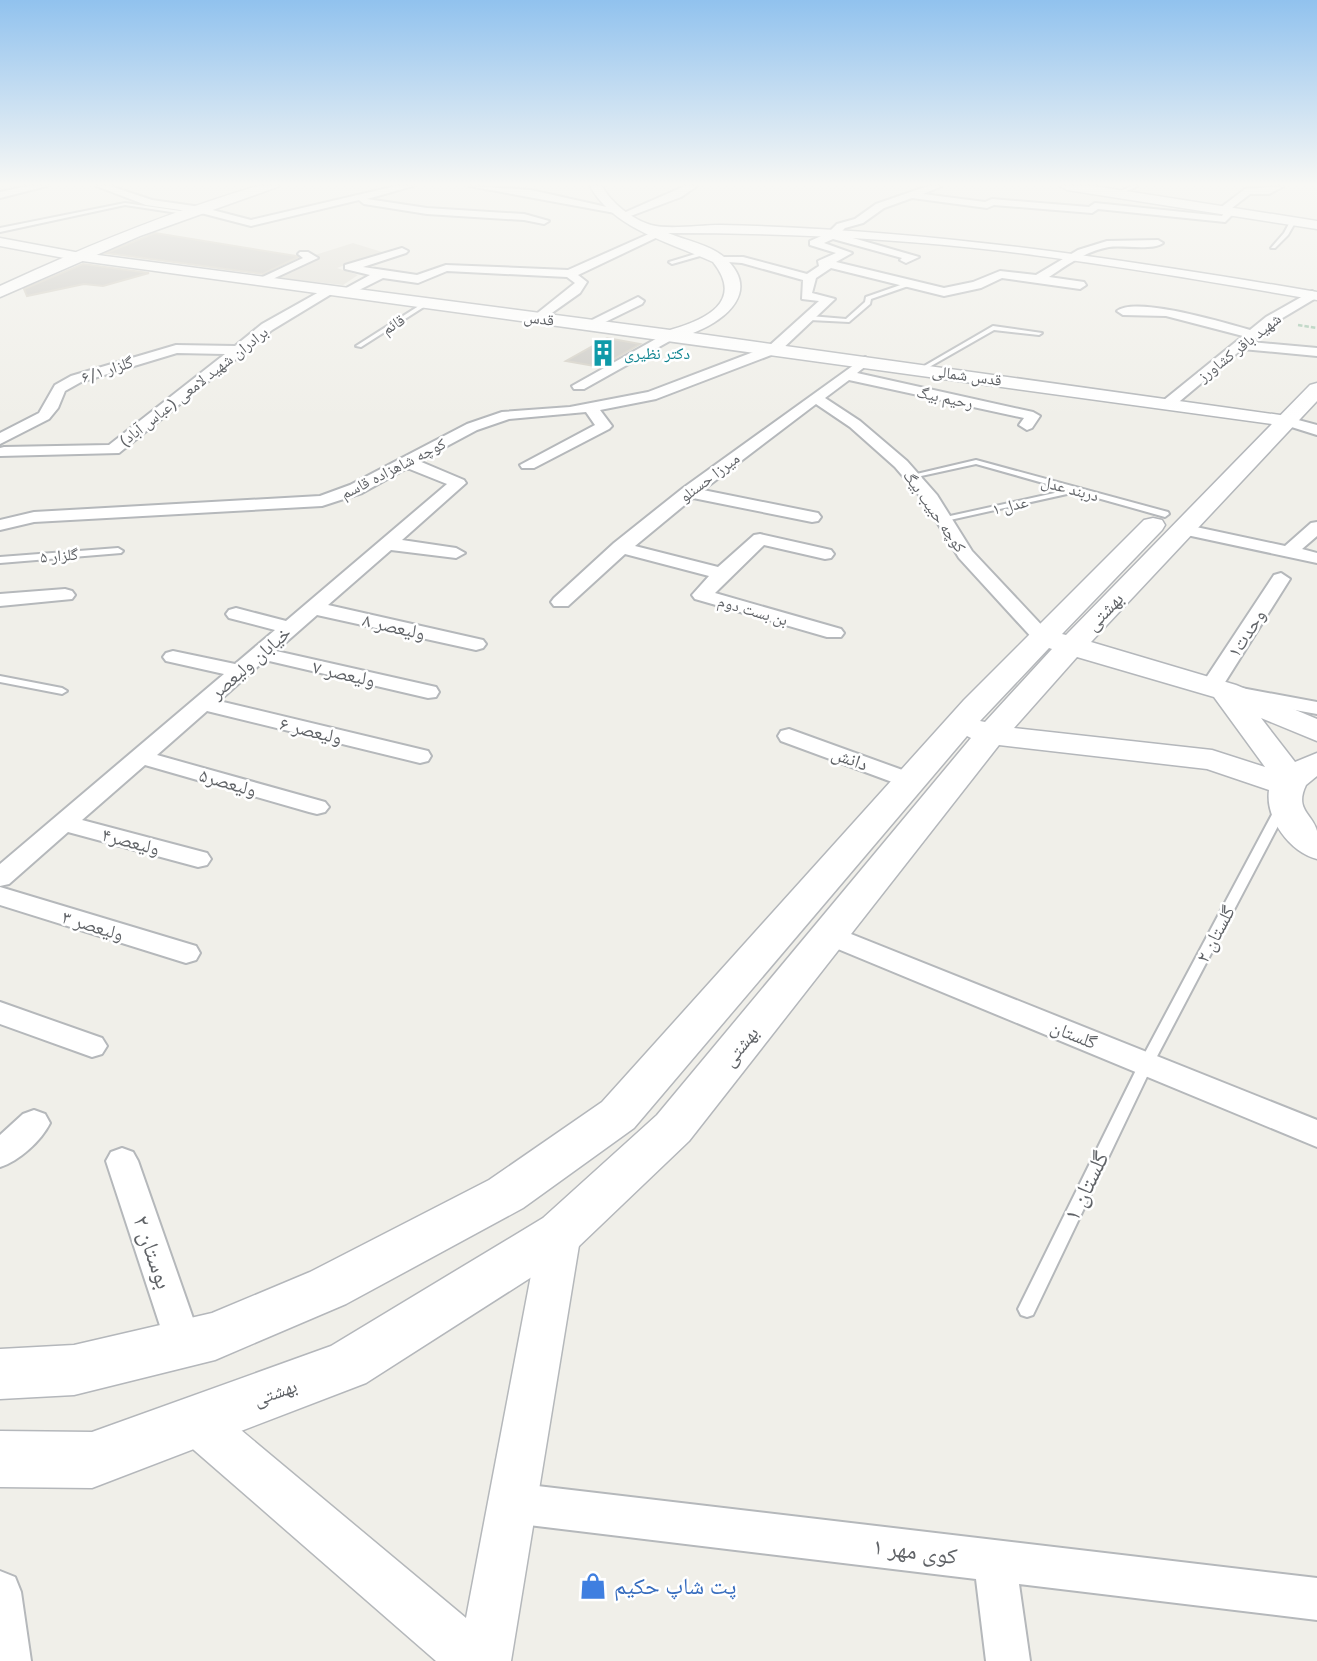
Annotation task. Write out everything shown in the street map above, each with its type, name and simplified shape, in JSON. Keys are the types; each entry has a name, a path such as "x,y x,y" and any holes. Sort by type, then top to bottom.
{"main road":[{"path":"0,292 61,264"},
{"name":"بهشتی","path":"0,1374 74,1370 215,1336 328,1288 506,1194 618,1115 911,781 977,729 1056,642 1275,419 1317,362"},
{"name":"بهشتی","path":"1275,419 1317,389"},
{"path":"1056,642 1218,689 1317,731"},
{"path":"1218,689 1295,783 1293,825 1316,848"},
{"path":"977,729 1212,760 1295,783"},
{"name":"بهشتی","path":"0,1459 92,1460 347,1365 560,1233 673,1128 972,756 977,729"}],"street":[{"name":"قدس","path":"125,264 670,335"},
{"path":"260,281 300,264"},
{"path":"361,264 349,267 418,279 446,268 570,274 591,264"},
{"path":"579,386 670,335 708,323 730,302 733,282 730,270 721,264"},
{"path":"755,264 807,278 831,264"},
{"path":"827,264 944,292 977,285 1000,274 1080,285"},
{"path":"1039,279 1061,264"},
{"path":"1117,264 1315,296"},
{"name":"برادران شهید لامعی (عباس آباد)","path":"1,449 113,450 267,327 338,291 381,274"},
{"path":"539,318 576,290 581,282 570,274"},
{"path":"807,278 806,296 829,299 810,318"},
{"name":"شهید باقر کشاورز","path":"1169,403 1263,325 1315,296"},
{"path":"1143,298 1263,325"},
{"path":"590,324 638,301"},
{"path":"1123,310 1166,312 1251,334"},
{"name":"کوچه شاهزاده قاسم","path":"0,525 34,517 322,501 356,489 472,427 507,415 590,407 651,396 774,349 810,318"},
{"name":"قدس شمالی","path":"670,335 1275,419"},
{"path":"1238,345 1317,352"},
{"name":"گلزار ۶/۱","path":"1,449 44,415 51,408 53,398 60,388 76,379 176,349 239,350"},
{"name":"میرزا حسنلو","path":"561,602 620,547 865,361"},
{"name":"رحیم بیگ","path":"846,375 1033,416 1027,425"},
{"name":"کوچه حبیب بیگ","path":"816,398 855,424 901,464 944,520 965,554 1056,642"},
{"path":"528,465 604,426 590,407"},
{"path":"1275,419 1317,430"},
{"name":"خیابان ولیعصر","path":"0,878 458,483 407,462"},
{"path":"690,492 812,517"},
{"path":"1173,521 1317,558"},
{"path":"1288,552 1317,527"},
{"name":"بن بست دوم","path":"825,554 760,539 702,595 834,633"},
{"path":"388,544 456,554"},
{"name":"بن بست دوم","path":"620,547 722,574"},
{"name":"وحدت۱","path":"1218,689 1280,579"},
{"path":"0,600 65,595"},
{"name":"ولیعصر ۸","path":"313,608 476,644"},
{"path":"236,614 290,628"},
{"name":"ولیعصر ۷","path":"261,653 428,692"},
{"path":"173,657 239,671"},
{"path":"1218,689 1317,708"},
{"name":"ولیعصر ۶","path":"202,703 420,756"},
{"name":"دانش","path":"789,736 911,781"},
{"name":"ولیعصر۵","path":"140,757 317,807"},
{"name":"ولیعصر۴","path":"63,823 198,859"},
{"name":"ولیعصر ۳","path":"0,896 186,953"},
{"name":"گلستان","path":"831,934 1317,1134"},
{"path":"0,1013 92,1046"},
{"path":"0,1154 34,1123"},
{"name":"بوستان ۲","path":"122,1161 184,1344"},
{"path":"484,1661 560,1233"},
{"path":"195,1421 475,1661"},
{"name":"کوی مهر ۱","path":"512,1503 1317,1600"},
{"path":"995,1561 1008,1661"},
{"path":"0,1592 9,1661"}],"lane":[{"path":"810,318 847,321 868,303 868,298 912,284"},
{"name":"قائم","path":"359,346 427,303"},
{"path":"922,369 993,328 1039,333"},
{"path":"912,477 976,462"},
{"name":"دربند عدل","path":"976,462 1077,490 1173,521"},
{"name":"عدل ۱","path":"944,520 1077,490"},
{"name":"گلزار ۵","path":"0,560 118,551"},
{"path":"0,680 62,691"},
{"name":"گلستان ۲","path":"1146,1064 1295,783"},
{"name":"گلستان ۱","path":"1027,1309 1146,1064"}],"shaded area":[{"path":"305,264 350,264 337,268 358,275 343,285 271,277"}],"building":[{"path":"83,264 149,273 103,286 84,284 27,296 24,289"},
{"path":"185,264 285,264 263,274"},
{"name":"دکتر نظیری","path":"607,338 640,344 600,367 566,361"}],"place":[{"name":"دکتر نظیری","path":"603,353"},
{"name":"پت شاپ حکیم","path":"593,1586"}]}
